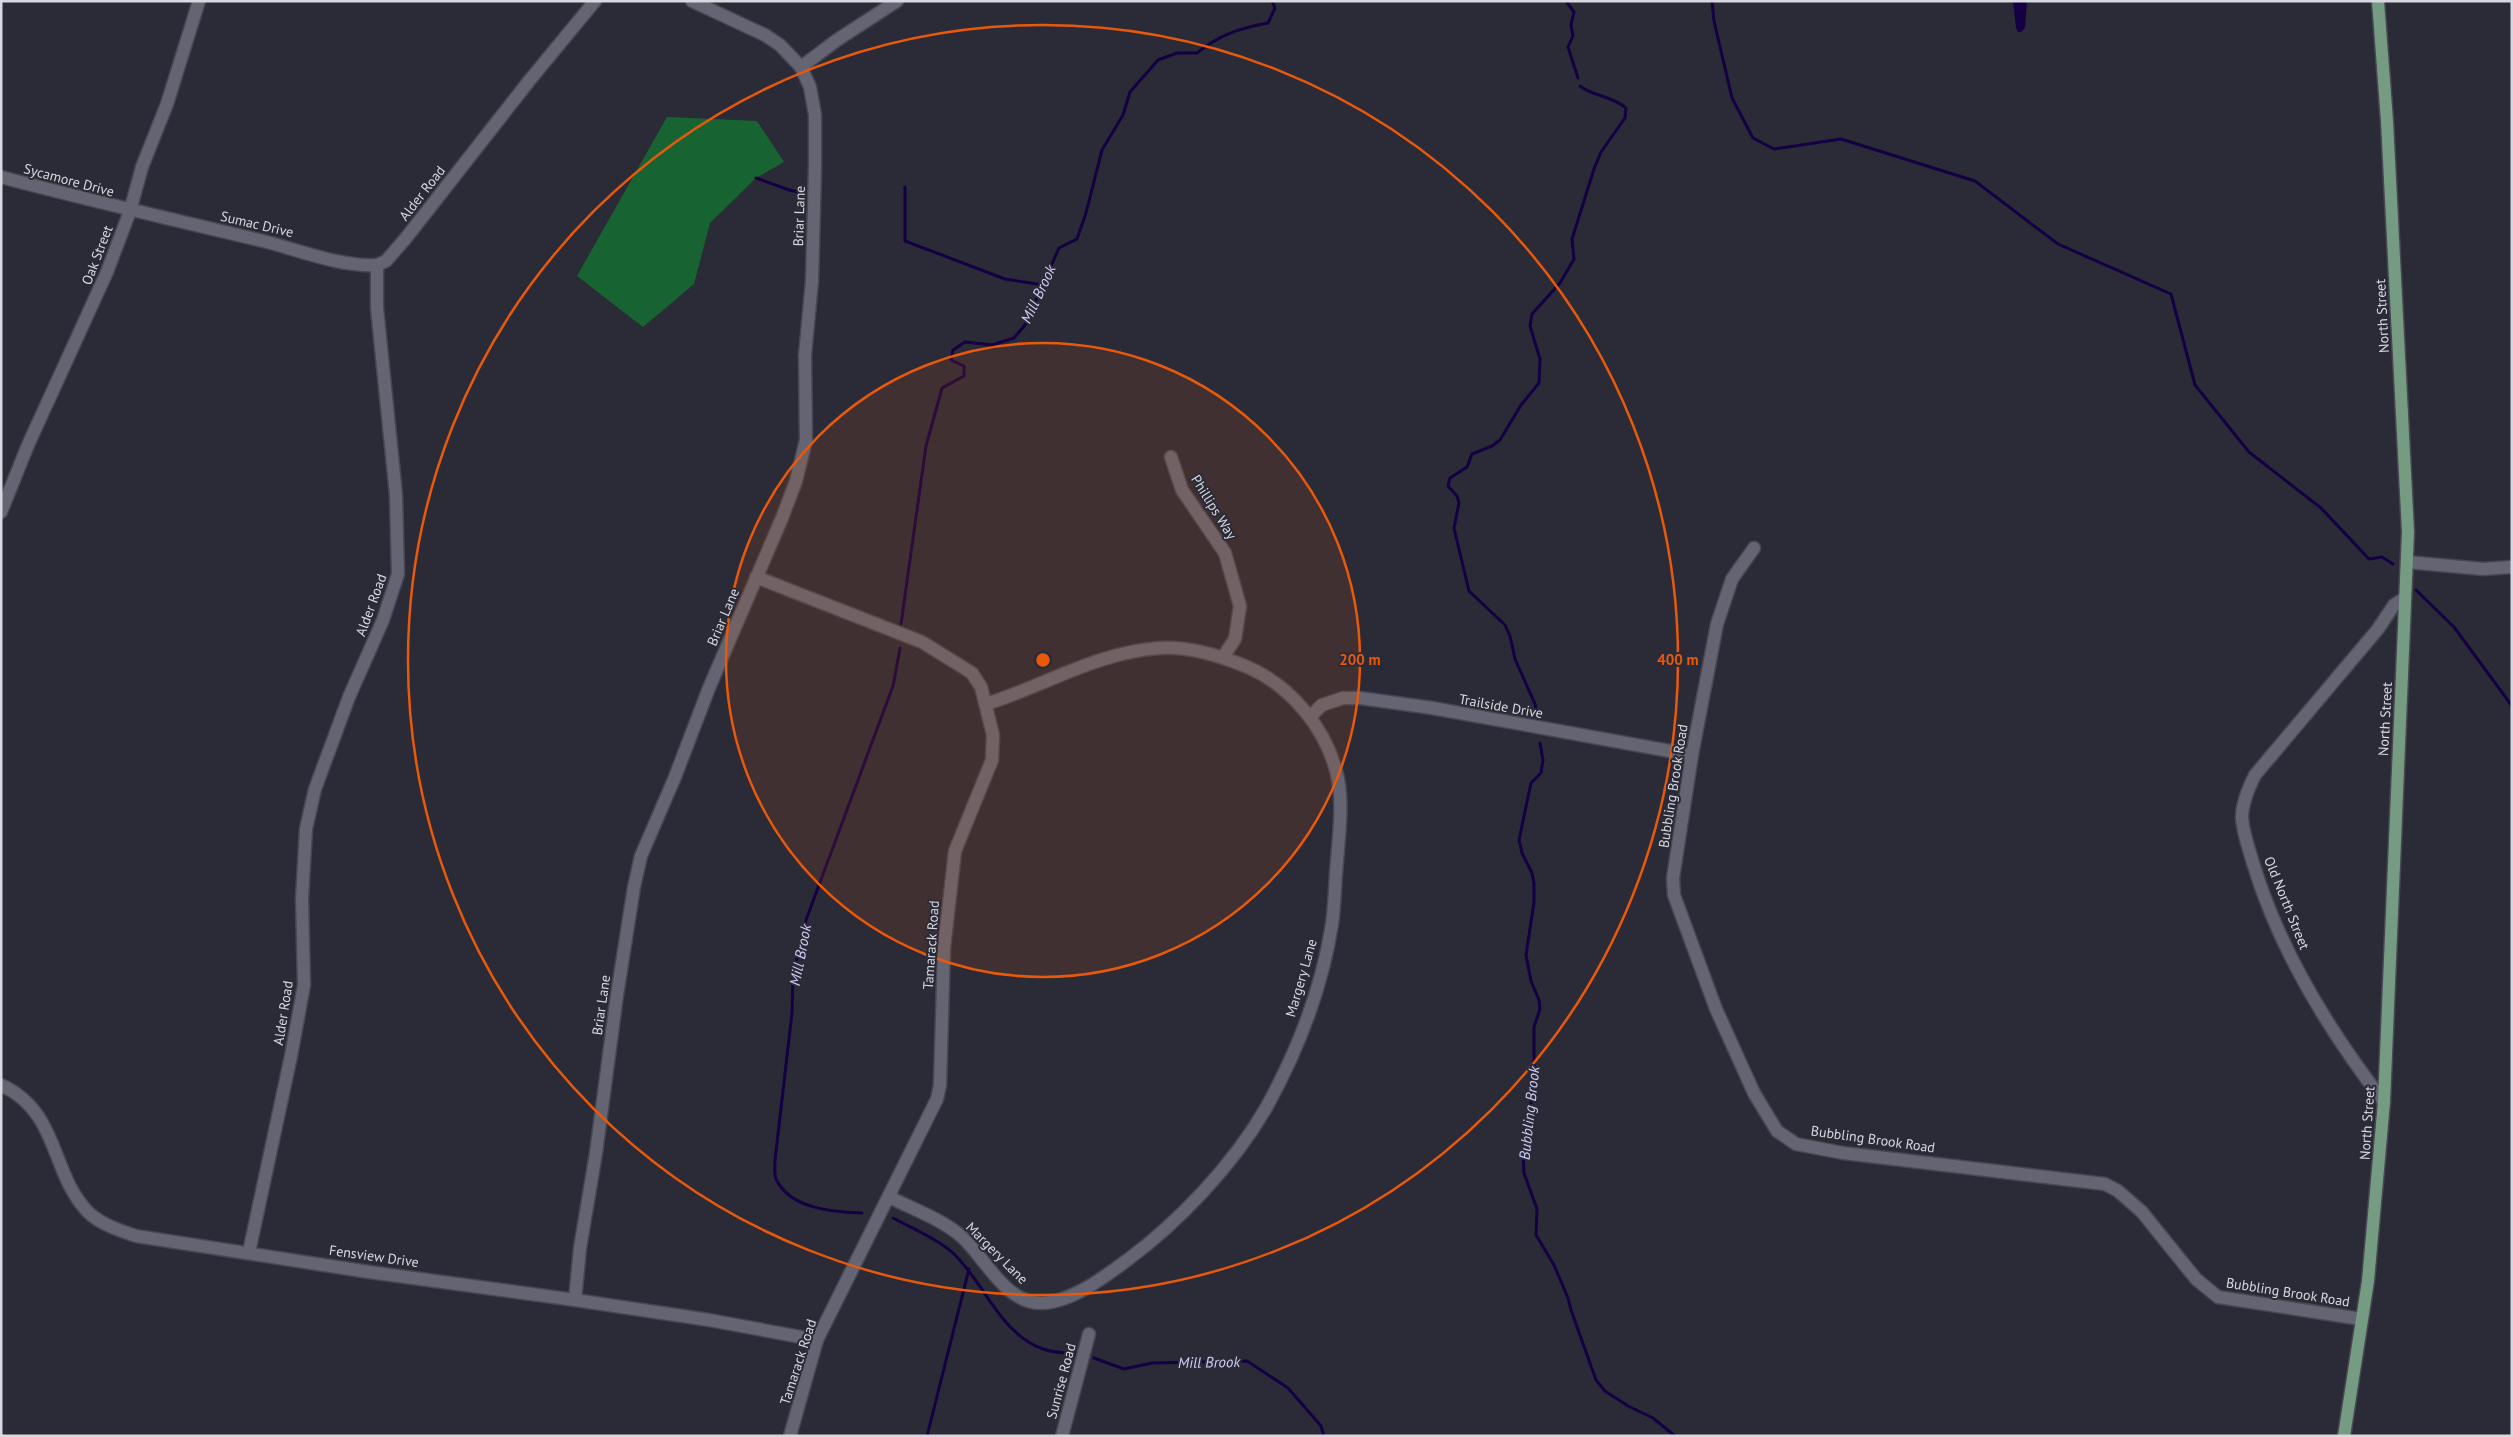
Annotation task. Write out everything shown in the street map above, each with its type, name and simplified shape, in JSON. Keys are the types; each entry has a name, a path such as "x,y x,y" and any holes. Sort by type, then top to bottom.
{"main road":[{"name":"North Street","path":"2344,1436 2374,1224 2384,1102 2407,562 2406,485 2386,113 2378,1"}],"street":[{"name":"Oak Street","path":"1,512 28,445 95,303 130,211 142,167 167,104 199,1"},
{"name":"Alder Road","path":"249,1252 291,1056 304,985 302,898 306,829 315,790 349,697 386,612 398,574 396,495 377,308 377,265 386,261 406,238 529,81 595,1"},
{"name":"Briar Lane","path":"575,1300 580,1248 596,1153 617,995 634,887 641,856 796,481 806,440 805,355 812,281 815,124 810,87 801,67 780,45 765,35 692,1"},
{"path":"801,67 837,40 897,1"},
{"name":"Sycamore Drive","path":"1,178 130,211"},
{"name":"Sumac Drive","path":"130,211 340,261 364,266 377,265"},
{"name":"Phillips Way","path":"1170,457 1182,490 1225,553 1240,606 1235,639 1223,657"},
{"name":"Bubbling Brook Road","path":"1754,548 1732,579 1717,624 1692,755 1673,878 1674,895 1716,1010 1754,1093 1777,1131 1796,1144 1843,1153 2105,1184 2118,1190 2142,1212 2196,1279 2218,1298 2361,1319"},
{"path":"2407,562 2484,569 2512,567"},
{"name":"Tamarack Road","path":"756,577 922,642 972,673 981,687 993,735 992,760 955,851 944,948 940,1085 937,1099 818,1340 790,1436"},
{"name":"Old North Street","path":"2384,1102 2324,1017 2289,950 2260,884 2242,819 2246,793 2255,775 2378,629 2394,605 2405,598"},
{"name":"Margery Lane","path":"889,1197 939,1221 961,1236 1011,1291 1027,1300 1052,1301 1077,1291 1106,1275 1145,1247 1211,1183 1245,1140 1265,1109 1286,1067 1316,991 1332,924 1340,813 1338,780 1325,740 1310,717 1269,677 1223,657 1188,648 1158,648 1124,654 1066,672 1021,693 986,704"},
{"name":"Trailside Drive","path":"1310,717 1322,705 1343,698 1360,698 1432,708 1692,755"},
{"name":"Fensview Drive","path":"1,1085 17,1092 33,1108 55,1146 77,1199 90,1214 120,1231 136,1236 370,1272 709,1320 818,1340"},
{"name":"Sunrise Road","path":"1062,1436 1089,1334"}],"green space":[{"path":"667,117 757,121 784,162 756,178 710,223 694,284 643,327 577,276"}],"shaded area":[{"path":"2013,1 2027,1 2025,28 2021,32 2018,32 2016,28"}],"waterway":[{"name":"Mill Brook","path":"901,624 926,446 942,388 964,376 964,366 951,360 953,350 965,342 992,345 1014,338 1025,325 1059,248 1077,239 1086,213 1102,150 1123,115 1130,92 1158,60 1177,53 1197,53 1213,41 1230,33 1268,23 1275,8 1272,1"},
{"name":"Bubbling Brook","path":"1566,1 1574,12 1571,25 1573,36 1568,47 1578,78"},
{"path":"1712,1 1714,21 1732,98 1753,138 1774,149 1841,139 1975,181 2058,244 2171,294 2195,385 2249,452 2321,508 2369,559 2382,557 2393,564"},
{"name":"Bubbling Brook","path":"1538,723 1535,704 1515,659 1510,636 1505,625 1469,591 1454,528 1459,503 1457,496 1448,486 1450,478 1467,467 1472,454 1492,446 1500,440 1521,405 1539,383 1540,359 1530,326 1532,314 1560,283 1574,259 1572,239 1594,169 1601,152 1625,118 1626,108 1621,104 1585,90 1580,86"},
{"path":"756,178 799,192"},
{"path":"905,187 905,241 1005,279 1044,285"},
{"path":"2416,590 2454,627 2512,706"},
{"name":"Mill Brook","path":"862,1213 826,1210 802,1203 791,1197 776,1179 775,1160 792,1013 793,975 806,920 893,686 900,648"},
{"name":"Bubbling Brook","path":"1540,743 1543,760 1541,773 1531,783 1519,840 1522,853 1532,873 1534,884 1534,902 1526,955 1531,981 1539,1000 1540,1009 1534,1027 1534,1084 1523,1151 1524,1173 1537,1209 1536,1235 1554,1265 1568,1298 1596,1380 1605,1391 1628,1406 1653,1418 1675,1436"},
{"name":"Mill Brook","path":"893,1218 932,1238 953,1253 974,1278 1004,1320 1028,1342 1047,1350 1077,1354"},
{"path":"927,1436 969,1269"},
{"name":"Mill Brook","path":"1094,1358 1124,1369 1152,1363 1247,1361 1288,1388 1321,1426 1324,1436"}]}
